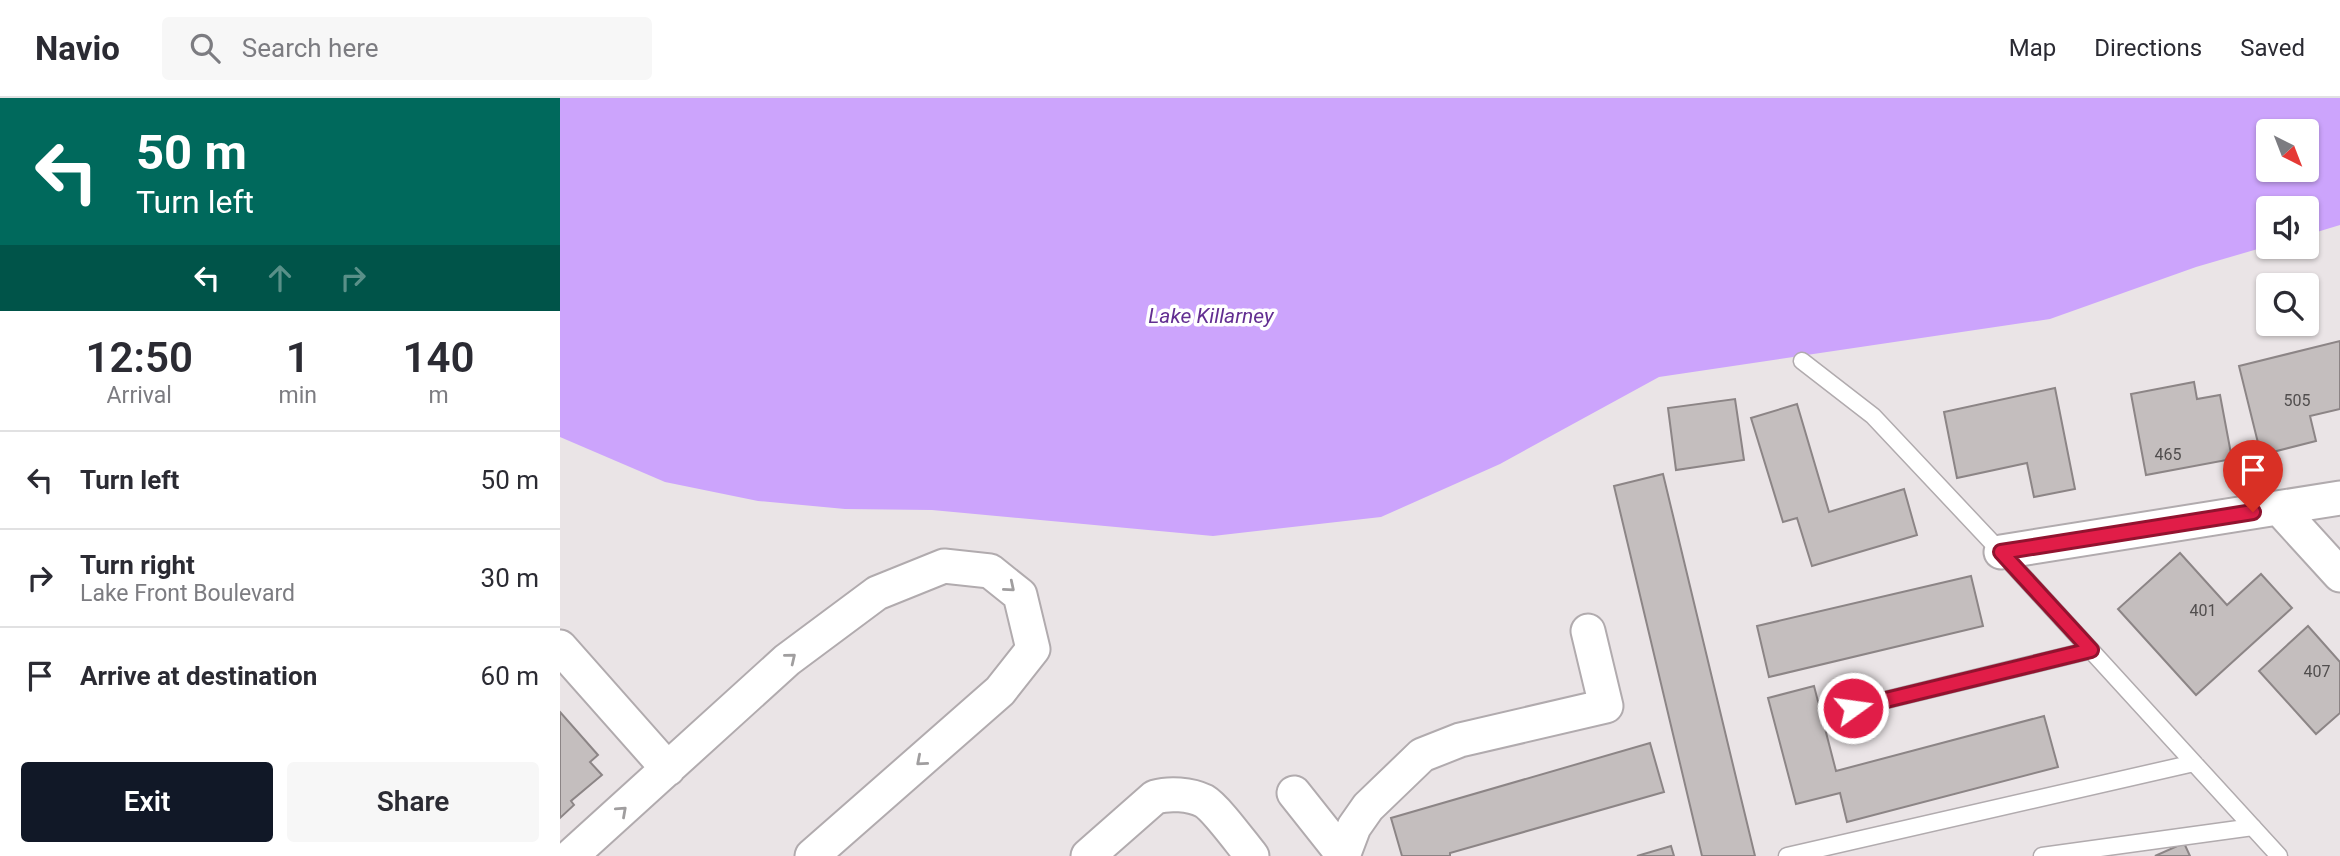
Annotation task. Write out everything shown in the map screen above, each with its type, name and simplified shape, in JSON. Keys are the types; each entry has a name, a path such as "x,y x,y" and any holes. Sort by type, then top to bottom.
{"street":[{"path":"2001,552 2340,498"},
{"path":"2279,508 2340,575"},
{"path":"571,856 787,660 877,593 944,566 990,571 1020,595 1033,649 1000,691 812,856"},
{"path":"1343,856 1354,827 1368,807 1422,755 1460,740 1606,706 1588,631"},
{"path":"565,663 668,769"},
{"path":"1294,793 1343,856"},
{"path":"1088,856 1154,797 1163,795 1184,796 1206,802 1252,856"}],"lane":[{"path":"1802,361 1873,416 2279,856"},
{"path":"1853,708 2091,650"},
{"path":"1787,856 2194,763"},
{"path":"2042,856 2253,827"}],"water":[{"name":"Lake Killarney","path":"560,98 2340,98 2340,225 2319,231 2319,196 2256,196 2256,250 2196,267 2050,319 1659,377 1500,464 1381,517 1213,536 932,510 845,509 758,501 665,482 560,437"}],"building":[{"path":"2340,341 2340,409 2310,416 2316,441 2261,455 2239,366"},
{"path":"2194,382 2197,399 2220,395 2232,459 2146,475 2131,394"},
{"path":"2055,388 2075,489 2034,497 2027,463 1957,478 1944,412"},
{"path":"1735,399 1744,460 1676,470 1668,408"},
{"path":"1797,404 1829,512 1904,489 1917,535 1812,566 1797,518 1783,522 1751,418"},
{"path":"1663,474 1755,856 1702,856 1614,486"},
{"path":"2180,553 2227,605 2261,574 2292,608 2196,695 2118,609"},
{"path":"1971,576 1983,626 1769,677 1757,626"},
{"path":"2308,626 2340,662 2340,713 2316,734 2259,671"},
{"path":"1814,686 1836,771 2044,716 2058,767 1847,822 1840,793 1796,804 1768,698"},
{"path":"560,712 598,755 590,762 602,775 571,801 574,805 560,818"},
{"path":"1650,743 1664,792 1450,853 1450,856 1402,856 1391,818"},
{"path":"2184,843 2190,856 2155,856"},
{"path":"1671,846 1674,856 1637,856"}],"route":[{"path":"1853,708 2091,650 2001,552 2253,512"}]}
